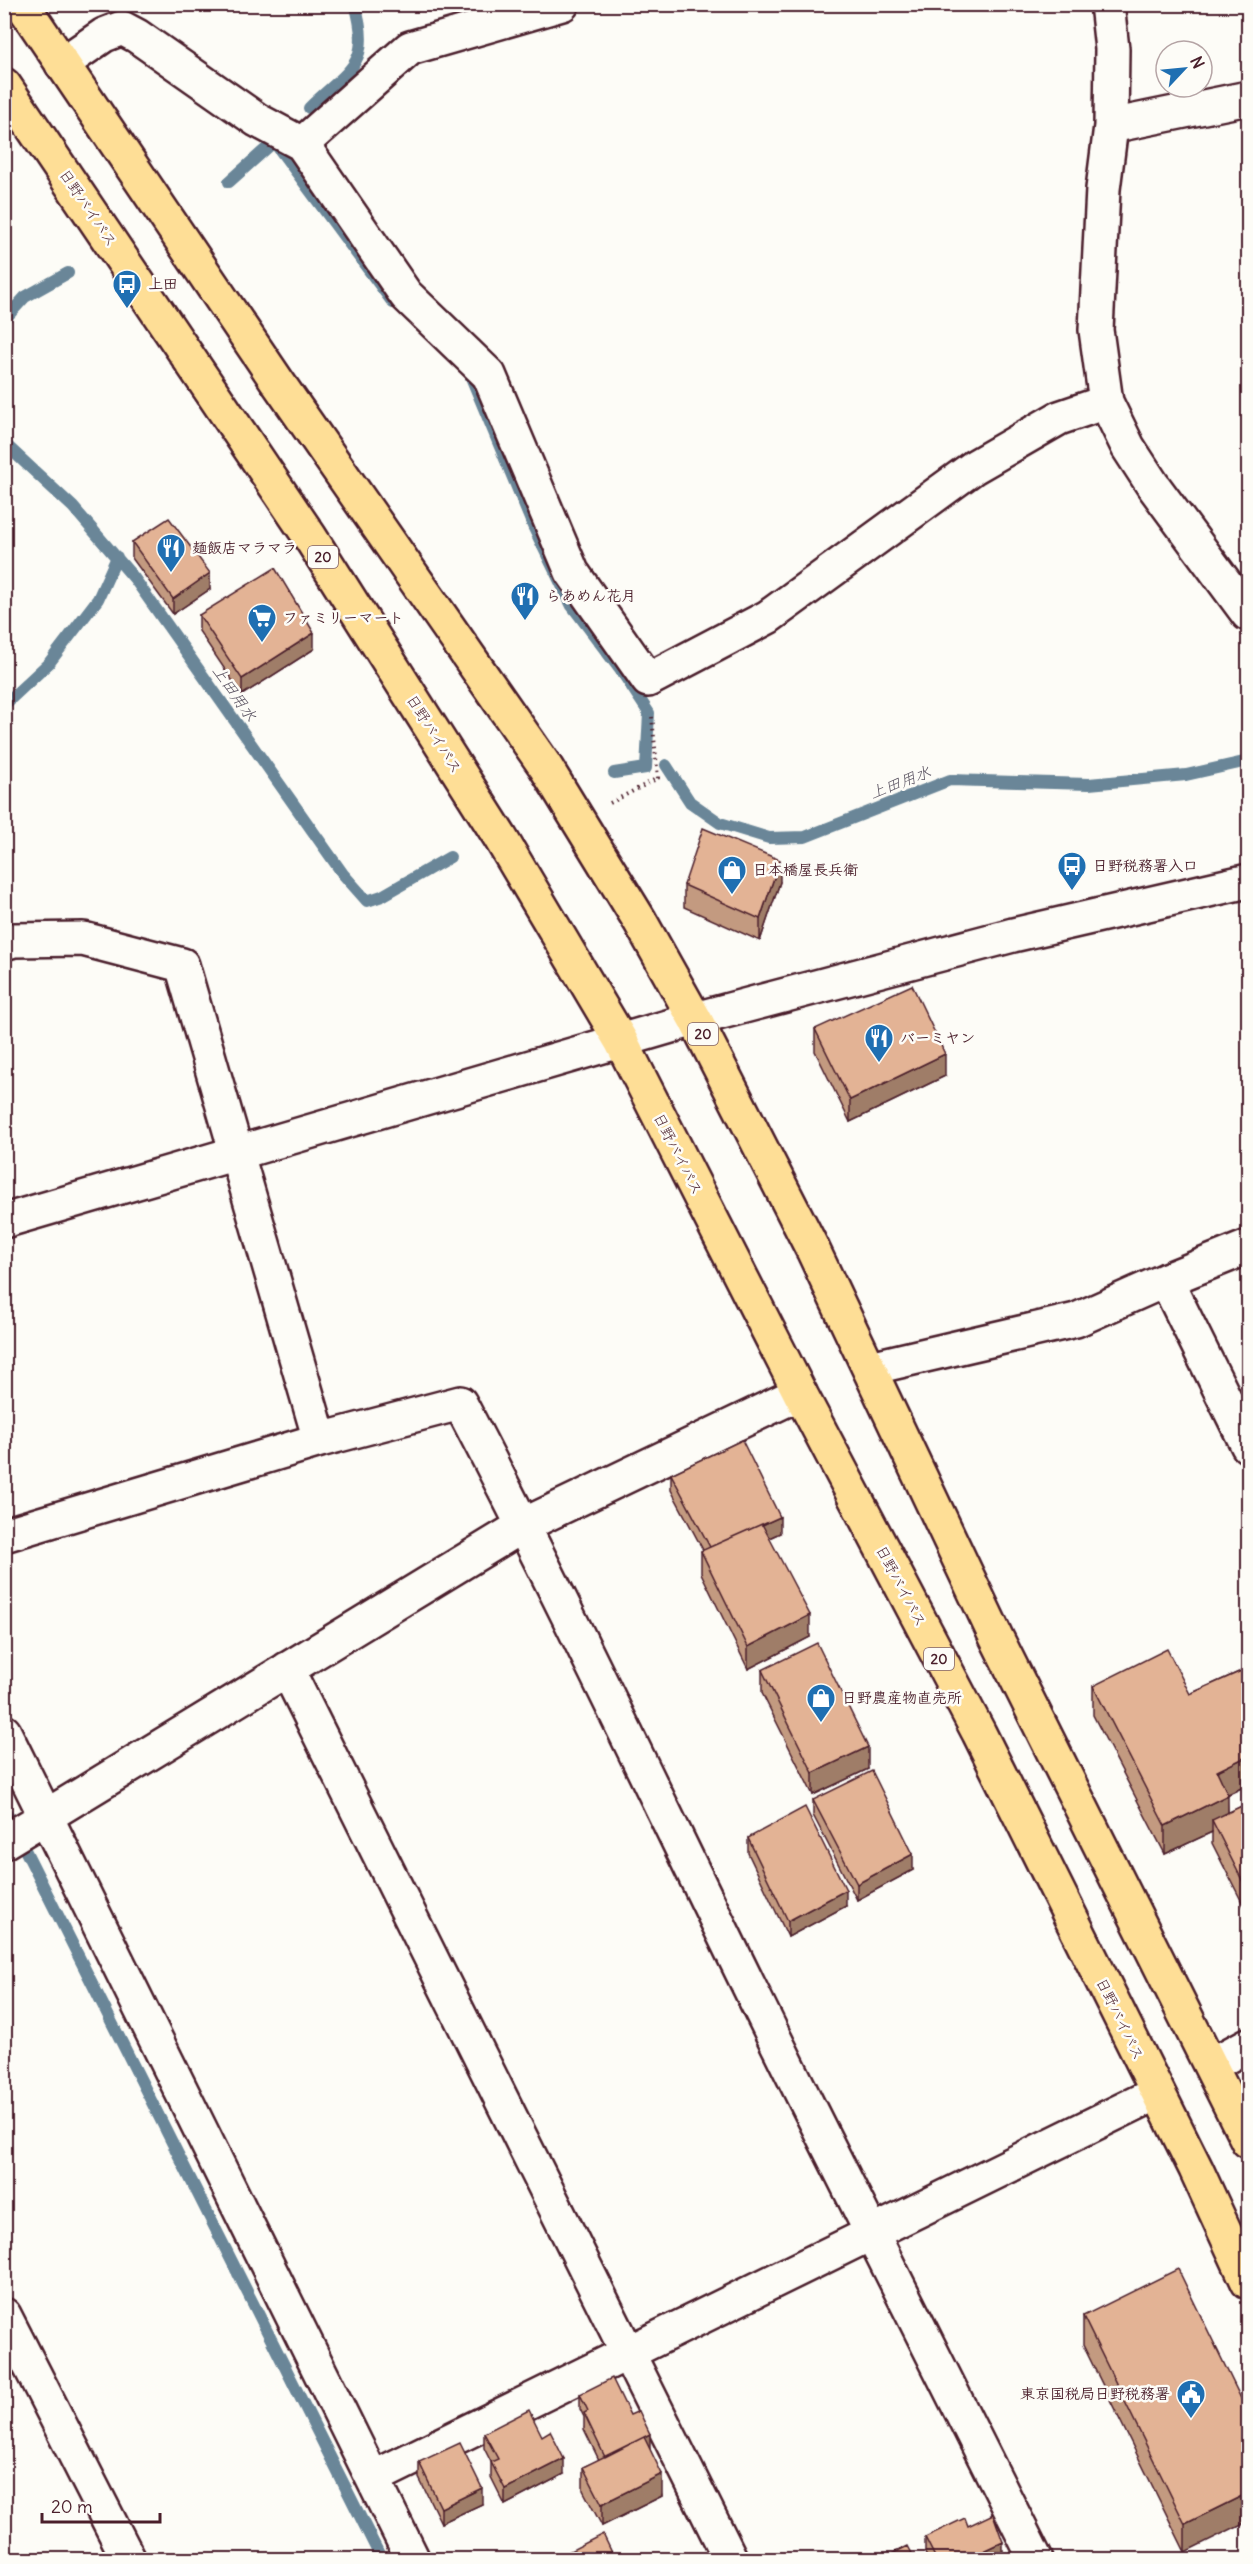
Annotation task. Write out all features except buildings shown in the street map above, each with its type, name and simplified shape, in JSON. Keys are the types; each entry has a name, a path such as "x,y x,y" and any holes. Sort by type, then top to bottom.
{"highway":[{"name":"20","path":"22,4 312,432 545,766 695,1019 870,1368 996,1637 1248,2141"},
{"name":"日野バイパス","path":"4,85 310,537 500,837 621,1041 800,1393 979,1733 1196,2169 1248,2282"}],"street":[{"path":"302,144 410,48 562,4"},
{"path":"1107,4 1112,49 1111,126 1103,189 1096,330 1106,402 1128,447 1152,484 1248,614"},
{"path":"62,64 104,35 122,28 137,36 257,120 302,144 405,295 489,375 572,572 648,680 768,617 974,467 1059,418 1106,402"},
{"path":"1111,126 1248,98"},
{"path":"4,1221 695,1019 1013,935 1248,881"},
{"path":"4,943 14,940 83,939 182,966 320,1440"},
{"path":"870,1368 1076,1320 1248,1247"},
{"path":"1166,1280 1248,1446"},
{"path":"4,1842 524,1525 800,1393"},
{"path":"4,1534 320,1440 460,1403 524,1525 804,2097 1036,2559"},
{"path":"287,1669 731,2559"},
{"path":"4,1732 39,1819 413,2559"},
{"path":"1211,2065 1248,2045"},
{"path":"373,2478 1157,2093"},
{"path":"4,2315 129,2559"}],"path":[{"path":"579,820 658,778 648,680"}],"waterway":[{"name":"上田用水","path":"309,108 346,74 359,53 360,24 355,4"},
{"name":"上田用水","path":"229,182 276,140"},
{"path":"274,142 393,303"},
{"name":"上田用水","path":"4,320 25,297 68,273"},
{"path":"468,370 533,526 572,606 624,675 649,713 646,768 614,773"},
{"name":"上田用水","path":"4,443 73,507 134,578 343,874 367,901 382,896 450,857"},
{"path":"4,705 49,663 98,599 117,557"},
{"name":"上田用水","path":"666,765 690,802 720,823 769,838 805,837 950,780 1089,784 1186,775 1248,761"},
{"path":"4,1808 382,2560"}],"place":[{"name":"上田","path":"127,310"},
{"name":"麺飯店マラマラ","path":"171,574"},
{"name":"らあめん花月","path":"525,622"},
{"name":"ファミリーマート","path":"262,644"},
{"name":"日野税務署入口","path":"1072,892"},
{"name":"日本橋屋長兵衛","path":"732,896"},
{"name":"バーミヤン","path":"879,1064"},
{"name":"日野農産物直売所","path":"821,1724"},
{"name":"東京国税局日野税務署","path":"1191,2420"}]}
